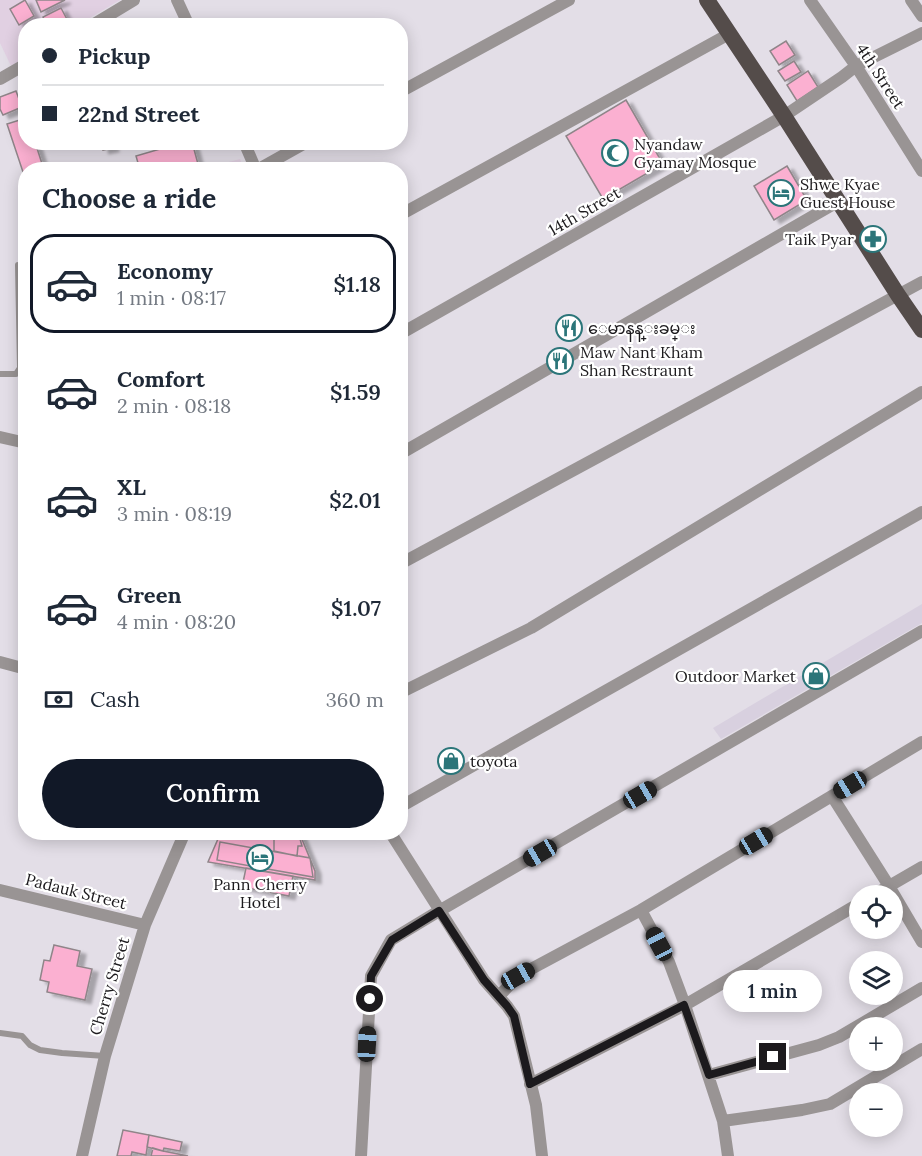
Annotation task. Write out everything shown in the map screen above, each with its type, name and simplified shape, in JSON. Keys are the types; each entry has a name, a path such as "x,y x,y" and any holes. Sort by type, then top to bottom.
{"highway":[{"path":"707,0 922,330"}],"street":[{"path":"104,18 134,0"},
{"path":"177,0 185,18"},
{"name":"4th Street","path":"810,0 856,66 922,171"},
{"path":"911,0 922,15"},
{"path":"408,88 565,1"},
{"name":"14th Street","path":"408,329 784,116 856,66 922,33"},
{"path":"408,211 729,34"},
{"path":"0,79 18,69"},
{"path":"271,162 293,150"},
{"path":"408,449 839,201"},
{"path":"408,559 922,282"},
{"path":"408,689 531,628 922,392"},
{"path":"0,437 18,441"},
{"path":"408,802 922,512"},
{"path":"361,1156 371,976 392,940 922,632"},
{"path":"0,662 18,667"},
{"path":"499,996 518,976 641,910 922,742"},
{"path":"832,796 888,885"},
{"name":"Cherry Street","path":"82,1156 105,1056 145,925 182,840"},
{"path":"395,840 484,980 514,1016 536,1106 542,1156"},
{"path":"891,885 922,867"},
{"name":"Padauk Street","path":"0,890 145,925"},
{"path":"530,1084 684,1005 849,909"},
{"path":"641,910 669,962 709,1075 723,1121 728,1156"},
{"path":"903,910 922,942"},
{"path":"709,1075 819,1045 839,1037 922,988"},
{"path":"723,1121 830,1104 922,1049"}],"lane":[{"path":"0,374 16,374 18,371"},
{"path":"0,1033 22,1036 30,1045 40,1050 105,1056"}],"shaded area":[{"path":"0,0 120,0 90,18 18,18 18,62 11,66 0,43"},
{"name":"Outdoor Market","path":"922,604 922,623 721,739 713,728"}],"building":[{"path":"25,0 34,16 18,18 18,23 10,9"},
{"path":"36,0 65,0 41,12"},
{"path":"61,8 66,18 43,18"},
{"path":"786,41 795,55 779,65 770,51"},
{"path":"794,61 801,72 785,81 778,71"},
{"path":"808,71 818,87 797,101 787,85"},
{"path":"16,91 18,109 3,115 0,109 0,97"},
{"path":"626,100 663,164 603,199 566,136"},
{"path":"18,121 18,150 38,150 41,162 20,162 7,124"},
{"path":"157,150 194,150 197,162 138,162 136,156"},
{"path":"787,166 807,200 774,220 754,186"},
{"name":"Pann Cherry Hotel","path":"218,840 302,840 315,871 315,880 208,862"},
{"path":"274,840 300,840 302,846 298,846 297,856 274,851"},
{"path":"220,842 310,858 313,877 217,860"},
{"path":"246,868 293,876 289,896 242,887"},
{"path":"54,945 80,951 77,966 92,969 85,1000 47,992 49,982 40,980 44,960 50,961"},
{"path":"123,1130 149,1135 146,1155 132,1152 131,1156 117,1156"},
{"path":"149,1135 182,1142 180,1151 164,1148 163,1151 147,1147"},
{"path":"153,1148 163,1151 188,1156 151,1156"}],"place":[{"name":"Nyandaw Gyamay Mosque","path":"615,153"},
{"name":"Shwe Kyae Guest House","path":"781,193"},
{"name":"Taik Pyar","path":"873,239"},
{"name":"ေမာနန္းခမ္း","path":"569,328"},
{"name":"Maw Nant Kham Shan Restraunt","path":"560,361"},
{"name":"Outdoor Market","path":"816,676"},
{"name":"toyota","path":"451,761"},
{"name":"Pann Cherry Hotel","path":"260,858"}],"route":[{"path":"370,999 371,976 392,940 439,911 484,980 514,1016 530,1084 684,1005 709,1075 773,1057"}]}
